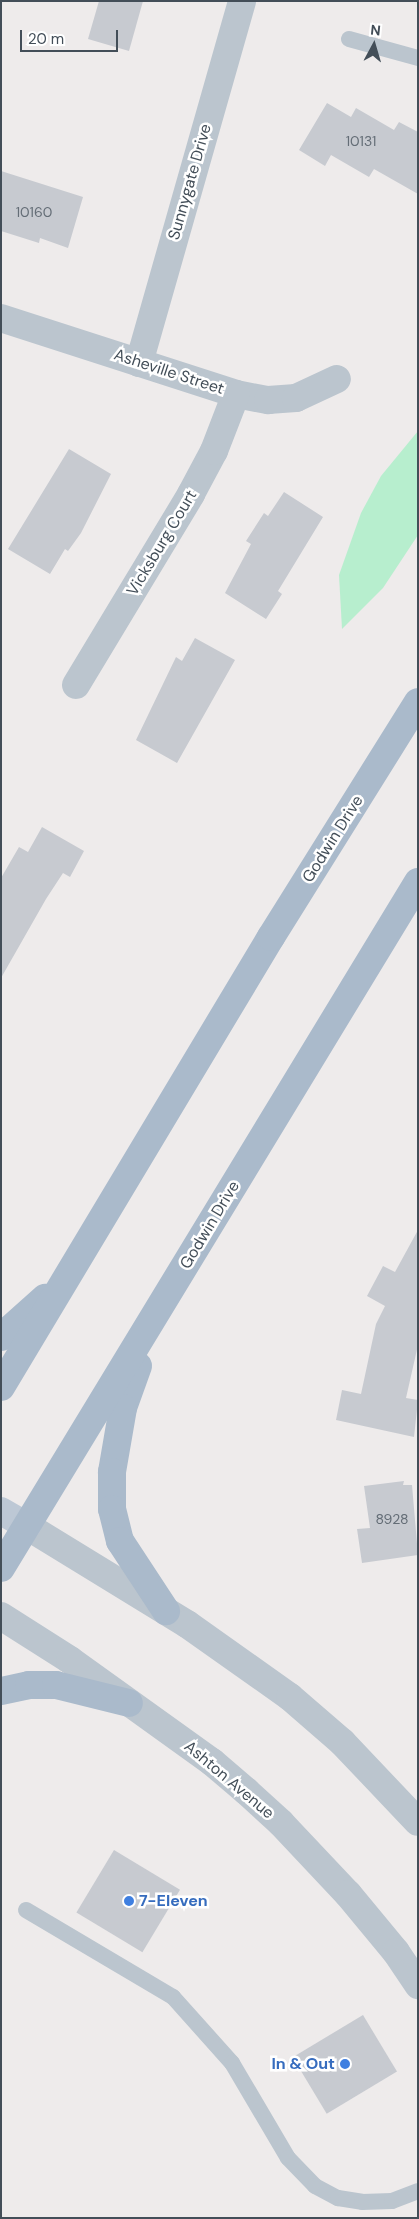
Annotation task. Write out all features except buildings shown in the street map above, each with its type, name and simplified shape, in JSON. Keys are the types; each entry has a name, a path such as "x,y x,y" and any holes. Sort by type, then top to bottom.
{"main road":[{"name":"Godwin Drive","path":"1,1387 266,945 418,702"},
{"name":"Godwin Drive","path":"1,1568 418,882"},
{"path":"1,1337 36,1307 75,1266"},
{"path":"153,1319 123,1408 111,1488 120,1541 166,1611"},
{"path":"1,1511 27,1526"},
{"path":"1,1691 29,1685 56,1685 129,1703"}],"street":[{"name":"Sunnygate Drive","path":"139,363 242,1"},
{"name":"Asheville Street","path":"1,318 236,394 268,400 296,398 337,379"},
{"name":"Vicksburg Court","path":"76,685 191,494 214,450 236,394"},
{"path":"27,1526 166,1611 290,1697 342,1742 418,1822"},
{"name":"Ashton Avenue","path":"1,1616 212,1762 281,1823 348,1894 396,1952 418,1985"}],"lane":[{"path":"349,39 418,58"},
{"path":"26,1910 173,1997 232,2063 288,2158 315,2186 338,2198 362,2202 392,2201 418,2191"}],"green space":[{"path":"418,431 418,535 383,588 342,629 339,575 361,513 381,476"}],"place":[{"name":"7-Eleven","path":"129,1901"},
{"name":"In & Out","path":"345,2064"}]}
